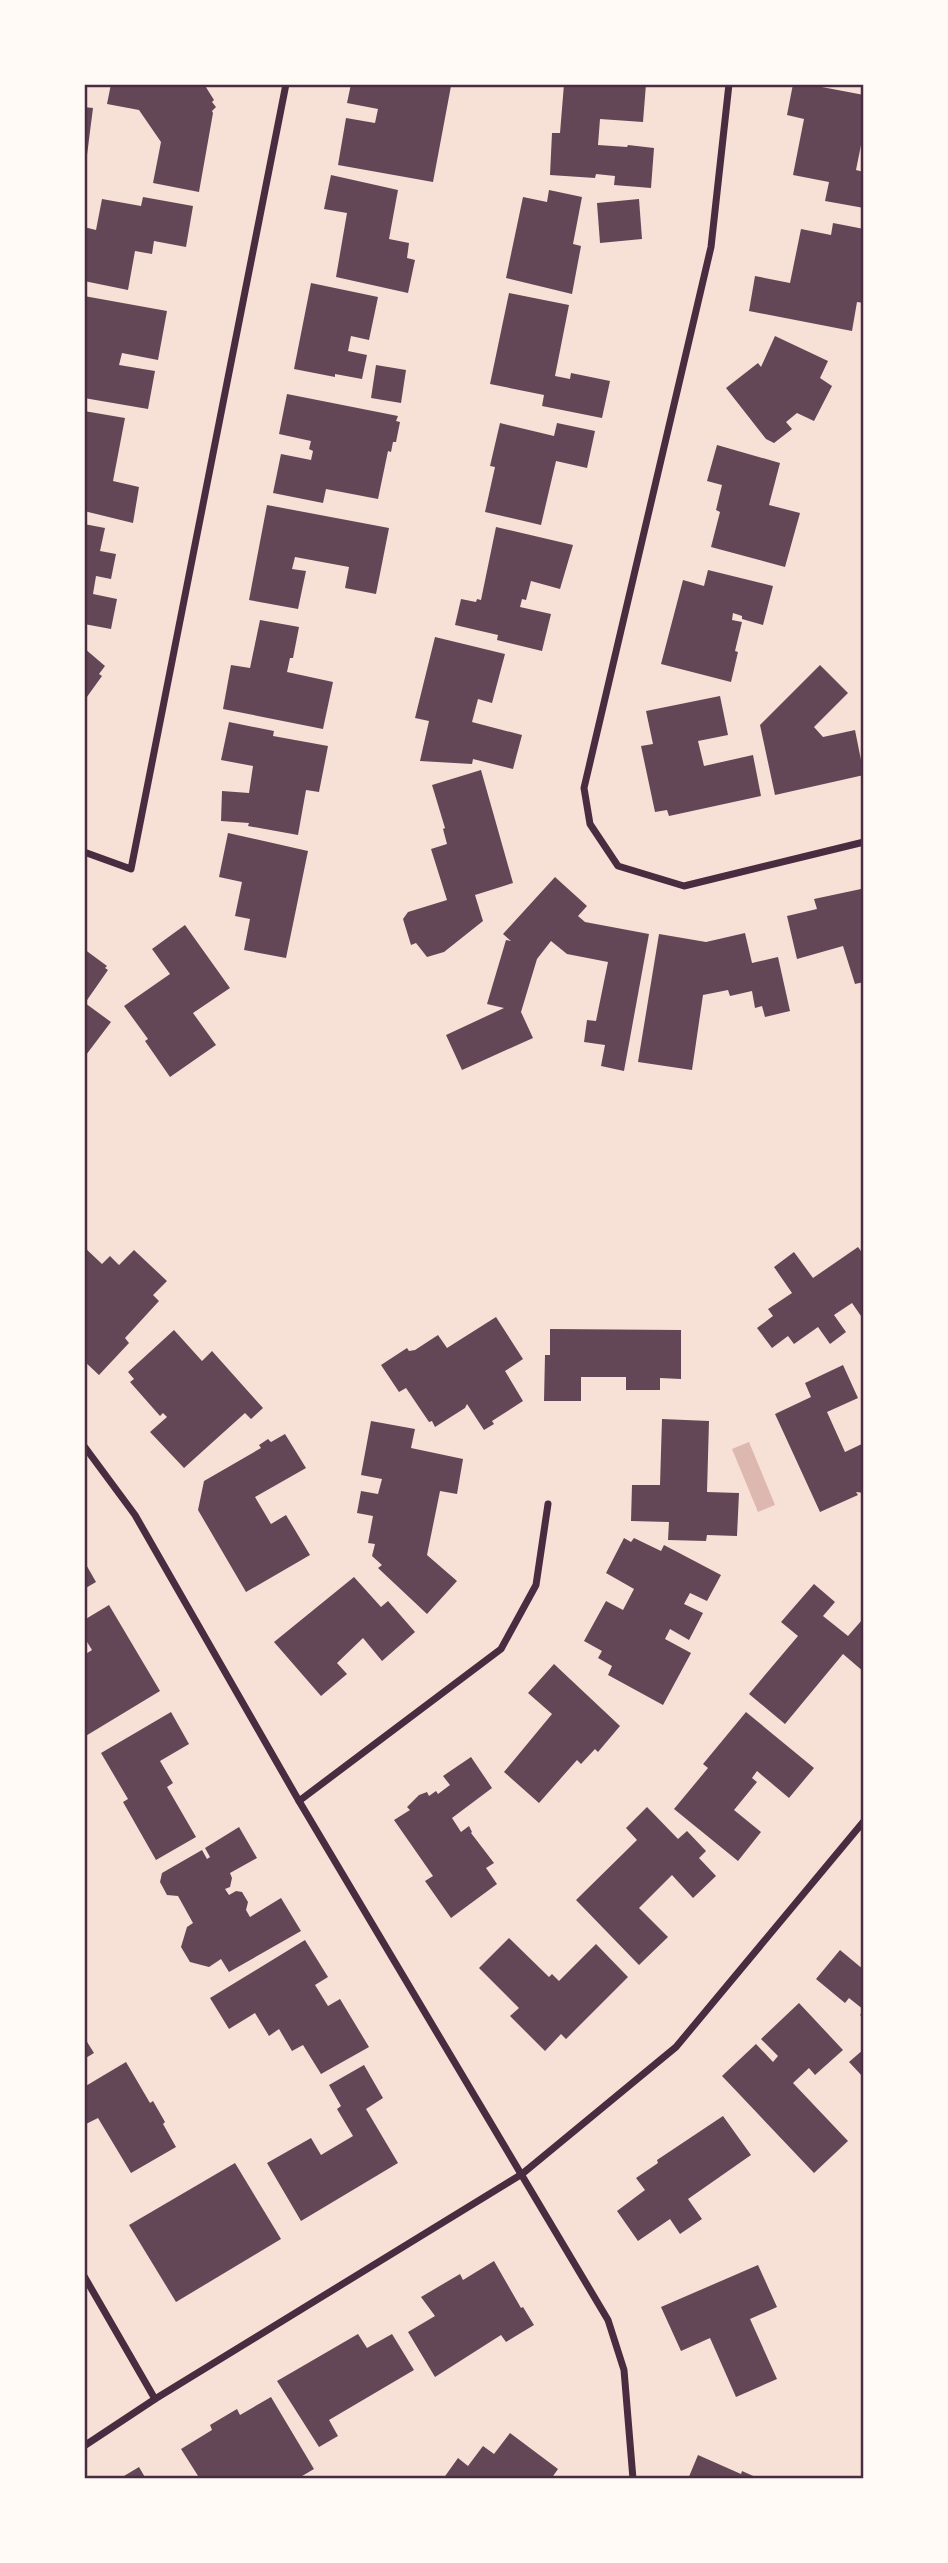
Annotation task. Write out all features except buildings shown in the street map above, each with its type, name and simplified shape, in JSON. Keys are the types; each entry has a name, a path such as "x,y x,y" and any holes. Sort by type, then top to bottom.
{"street":[{"path":"84,852 131,869 286,84"},
{"path":"729,84 711,247 584,788 590,824 618,866 684,886 864,842"},
{"path":"84,1446 135,1515 299,1801 608,2320 624,2370 634,2479"},
{"path":"299,1801 501,1649 536,1585 548,1504"},
{"path":"84,2446 155,2399 522,2174 676,2047 864,1821"},
{"path":"84,2276 155,2399"}],"shaded area":[{"path":"749,1442 775,1505 758,1512 732,1449"}]}
